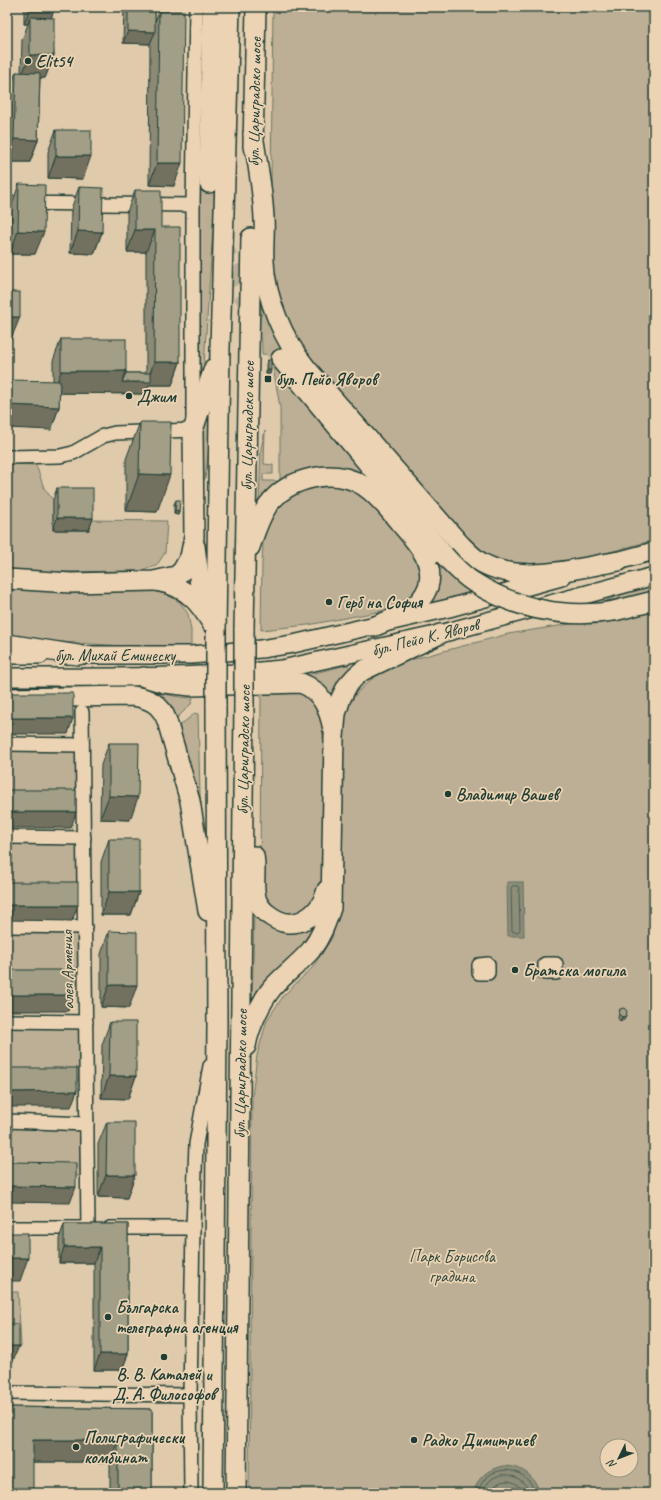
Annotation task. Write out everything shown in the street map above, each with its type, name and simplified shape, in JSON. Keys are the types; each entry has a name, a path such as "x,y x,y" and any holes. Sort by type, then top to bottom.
{"highway":[{"path":"209,183 212,7"},
{"name":"бул. Цариградско шосе","path":"213,1493 218,1026 216,630 220,348 230,7"},
{"name":"бул. Цариградско шосе","path":"236,1493 244,630 256,7"},
{"path":"253,134 264,218 264,262 270,294 283,332 290,346 307,369 459,543 482,563 509,572 531,574 547,573 619,561"},
{"path":"203,609 194,536 193,430 220,348"},
{"path":"281,359 444,555 474,583 496,595 527,607 573,615 614,611 654,601"},
{"path":"245,561 261,517 270,504 286,489 297,483 321,476 335,476 363,486 377,496 420,547 426,558 430,579 427,588 418,603 405,613 373,627"},
{"path":"154,581 176,576 182,571 190,557 194,536"},
{"path":"7,579 71,583 154,581 168,583 194,598 216,630"},
{"path":"241,1077 247,1042 263,1002 272,988 310,951 324,928 331,908 334,737 336,714 341,698 347,686 362,671 440,634"},
{"path":"7,644 78,655"},
{"path":"144,677 164,683 191,686 301,684 308,686 321,697 330,713 334,737"},
{"path":"7,698 132,696 149,700 162,711 173,738 190,801 218,969"},
{"path":"242,805 255,861 257,901 261,908 275,920 286,923 296,922 304,921 312,916 319,909 325,898 332,870"}],"main road":[{"name":"бул. Пейо К. Яворов","path":"224,653 293,644 373,627 449,608 654,551"},
{"name":"бул. Пейо К. Яворов","path":"191,675 282,669 440,634 654,576"},
{"name":"бул. Михай Еминеску","path":"7,655 177,656 224,653"},
{"name":"бул. Михай Еминеску","path":"7,677 144,677 191,675"}],"street":[{"path":"7,457 60,456 73,453 103,436 115,432 193,430 193,205 196,7"},
{"path":"7,203 193,205"},
{"name":"алея Армения","path":"82,712 88,1228"},
{"path":"7,744 82,744"},
{"path":"7,837 84,838"},
{"path":"7,926 85,927"},
{"path":"7,1021 86,1022"},
{"name":"бул. Цариградско шосе","path":"191,1493 190,1396 192,1228 196,1144 218,1026"},
{"path":"7,1121 87,1124"},
{"path":"7,1228 192,1228"},
{"path":"7,1393 190,1396"}],"green space":[{"path":"273,7 654,7 654,540 569,563 510,567 477,551 302,350 289,328 270,269"},
{"path":"216,182 204,365 197,377 200,183"},
{"path":"261,300 284,347 273,355 262,354"},
{"path":"275,365 474,591 429,604 436,579 356,474 259,501 261,448 265,431 264,464 273,465 273,474 263,474 263,481 280,481 280,407 273,367"},
{"path":"210,403 210,440 205,479 200,479 200,436"},
{"path":"7,464 36,465 44,488 53,500 53,530 89,520 167,521 165,553 156,566 140,571 47,572 7,570"},
{"path":"328,484 352,489 372,503 417,556 422,581 414,596 393,609 308,625 261,630 264,530 270,516 284,500 301,490"},
{"path":"654,584 654,594 605,601 625,593"},
{"path":"7,588 56,591 149,590 165,594 180,602 188,614 191,630 191,648 139,647 7,640"},
{"name":"Парк Борисова градина","path":"654,607 654,1493 249,1493 252,1097 257,1055 267,1020 284,995 312,968 332,938 338,911 341,763 345,717 350,703 357,693 368,682 395,664 508,634 595,620"},
{"path":"347,665 351,669 332,696 320,684 307,675"},
{"path":"145,691 193,698 191,704 174,721"},
{"path":"261,693 302,693 312,700 321,713 324,748 322,888 320,895 302,913 284,915 270,908 260,889"},
{"path":"195,713 198,714 200,795 207,859 177,728"},
{"path":"7,744 82,745 83,801 7,800"},
{"path":"7,837 84,838 84,892 7,891"},
{"path":"254,914 315,923 310,936 252,1007"},
{"path":"7,926 85,927 85,984 7,984"},
{"path":"7,1021 86,1022 86,1080 7,1081"},
{"path":"7,1121 87,1124 87,1176 7,1175"},
{"path":"7,1292 18,1292 21,1346 7,1346"}],"water":[{"path":"507,882 523,882 524,936 508,936"},
{"path":"509,1466 526,1473 534,1481 539,1493 474,1493 475,1487 484,1475 493,1469"}],"building":[{"path":"128,7 155,7 155,32 128,31"},
{"path":"159,11 184,11 182,163 157,163"},
{"path":"30,17 54,18 54,55 30,55"},
{"path":"16,72 40,73 38,140 14,139"},
{"path":"56,130 91,130 91,156 56,156"},
{"path":"19,184 45,185 44,232 18,231"},
{"path":"79,187 103,188 102,232 78,231"},
{"path":"135,190 161,190 161,227 180,227 180,362 154,362 155,230 135,230"},
{"path":"7,292 20,292 20,317 7,317"},
{"path":"61,339 126,339 126,371 61,371"},
{"path":"268,360 271,360 271,370 268,370"},
{"path":"126,373 151,373 151,382 122,382"},
{"path":"7,380 60,381 59,407 7,405"},
{"path":"140,422 171,422 170,475 139,474"},
{"path":"57,488 93,488 93,518 57,518"},
{"path":"176,500 180,500 179,511 175,510"},
{"path":"7,693 73,693 73,718 7,718"},
{"path":"109,743 139,743 138,797 109,796"},
{"path":"7,790 76,790 76,812 7,812"},
{"path":"109,839 139,839 139,892 109,892"},
{"path":"7,882 78,882 78,905 7,905"},
{"path":"109,931 137,932 137,985 109,985"},
{"path":"7,970 73,970 73,995 7,995"},
{"path":"624,1008 627,1011 626,1016 622,1017 619,1014 620,1009"},
{"path":"110,1022 136,1022 136,1076 109,1076"},
{"path":"7,1068 77,1068 77,1091 7,1092"},
{"path":"107,1122 135,1122 135,1175 106,1175"},
{"path":"7,1162 76,1163 76,1187 7,1186"},
{"name":"Българска телеграфна агенция","path":"64,1224 128,1224 128,1354 100,1354 100,1247 64,1247"},
{"path":"7,1233 28,1233 28,1258 7,1258"},
{"path":"7,1324 19,1324 19,1346 7,1346"},
{"path":"7,1407 152,1409 152,1493 111,1493 118,1492 118,1440 33,1440 33,1493 7,1493"}],"tunnel":[{"path":"209,183 219,229 235,276 256,319 281,359"}],"place":[{"name":"Elit54","path":"28,61"},
{"name":"бул. Пейо Яворов","path":"268,379"},
{"name":"Джим","path":"129,396"},
{"name":"Герб на София","path":"329,602"},
{"name":"Владимир Вашев","path":"448,794"},
{"name":"Братска могила","path":"515,970"},
{"name":"Българска телеграфна агенция","path":"108,1317"},
{"name":"В. В. Каталей и Д. А. Философов","path":"164,1357"},
{"name":"Радко Димитриев","path":"414,1440"},
{"name":"Полиграфически комбинат","path":"76,1447"}]}
